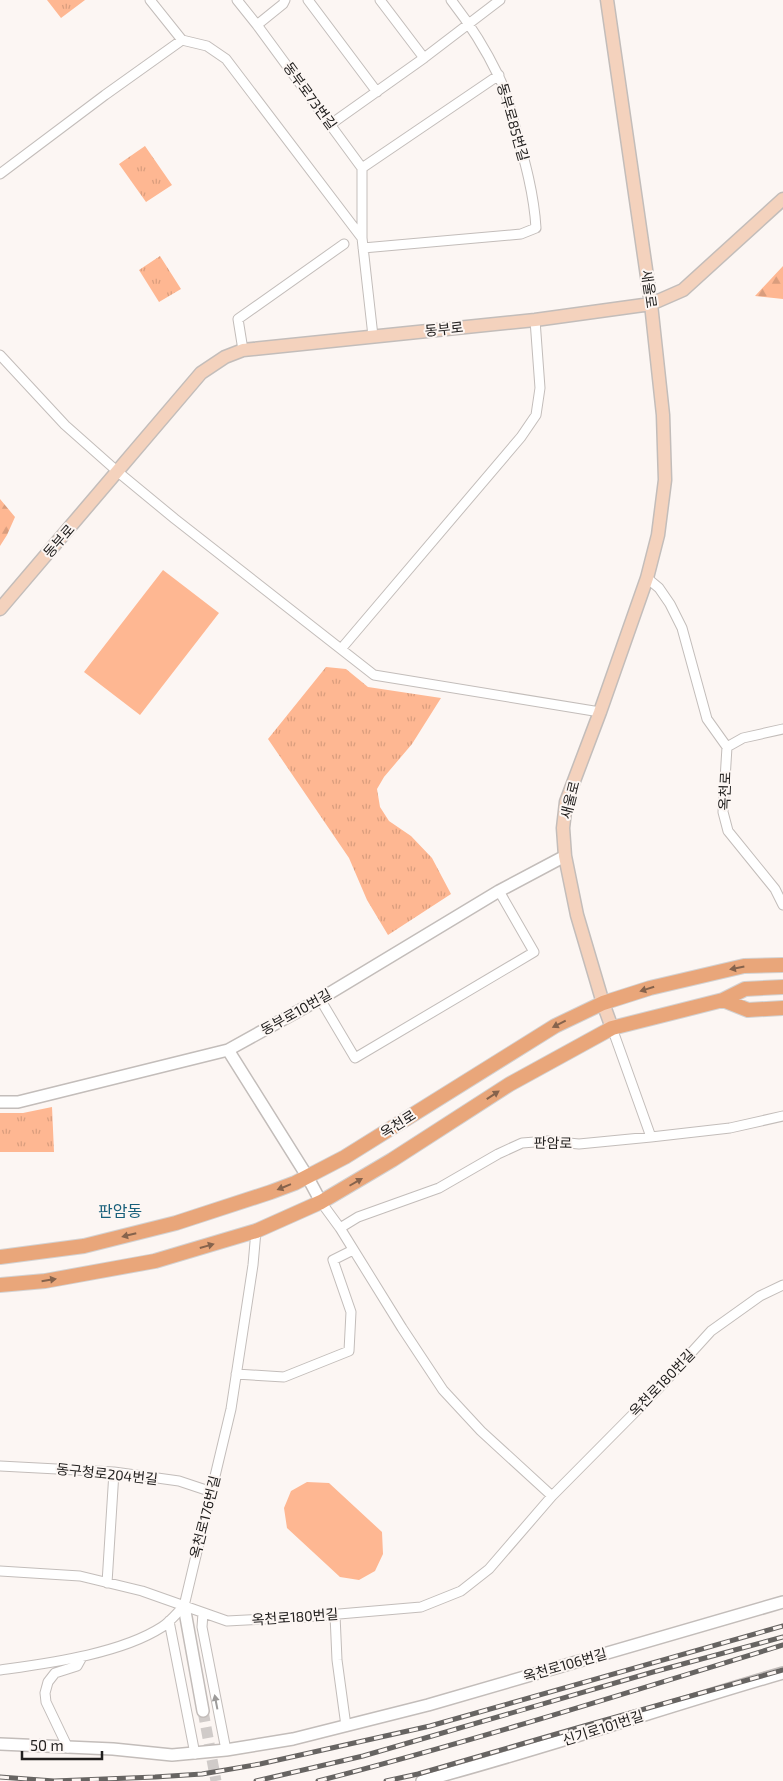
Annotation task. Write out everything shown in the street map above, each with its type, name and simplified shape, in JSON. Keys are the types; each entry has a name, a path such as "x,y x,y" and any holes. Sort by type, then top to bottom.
{"main road":[{"name":"새울로","path":"607,0 651,304 663,415 665,480 658,535 647,578 566,802 563,828 565,856 577,916 612,1028"},
{"name":"동부로","path":"0,609 201,373 225,357 243,350 535,320 651,304 684,290 783,198"},
{"name":"옥천로","path":"0,1257 84,1246 176,1222 271,1192 345,1157 555,1026 603,1003 650,988 744,966 783,966"},
{"path":"723,1000 745,989 783,987"},
{"name":"옥천로","path":"0,1285 45,1281 154,1261 256,1231 321,1202 392,1160 510,1084 612,1028 723,1000"},
{"path":"723,1000 752,1002 783,1000"},
{"path":"723,1000 748,1010 783,1008"}],"street":[{"path":"150,0 182,40 207,46 226,59 362,238"},
{"name":"동부로73번길","path":"237,0 362,168"},
{"path":"257,25 284,4 285,0"},
{"path":"308,0 377,92"},
{"path":"380,0 424,58"},
{"name":"동부로85번길","path":"363,248 521,234 536,228 535,208 508,98 499,75 469,24 451,0"},
{"path":"331,124 424,58 500,0"},
{"path":"0,174 182,40"},
{"path":"373,336 362,238 362,168 499,75"},
{"path":"243,350 238,319 344,244"},
{"path":"341,649 521,438 536,414 540,388 535,320"},
{"path":"0,355 64,425 118,472 374,675 600,712"},
{"path":"647,578 659,588 670,604 682,628 707,719 727,747 743,738 783,729"},
{"name":"옥천로","path":"727,747 723,812 728,831 775,889 783,905"},
{"name":"동부로10번길","path":"0,1102 18,1102 228,1050 320,999 499,891 565,856"},
{"path":"320,999 355,1058 534,952 499,891"},
{"path":"612,1028 651,1137"},
{"path":"228,1050 307,1176 321,1202 340,1228 443,1390 481,1431 552,1496"},
{"name":"판암로","path":"340,1228 358,1217 438,1188 498,1154 522,1143 548,1141 579,1144 651,1137 730,1128 783,1116"},
{"name":"옥천로176번길","path":"184,1606 230,1409 256,1231"},
{"path":"236,1374 284,1377 349,1351 350,1312 333,1260 353,1250"},
{"name":"옥천로180번길","path":"0,1571 80,1576 142,1591 226,1621 335,1615 421,1607 461,1591 489,1569 552,1496 661,1386 711,1331 760,1296 783,1285"},
{"name":"동구청로204번길","path":"0,1466 114,1472 179,1481 212,1492"},
{"path":"107,1583 114,1472"},
{"name":"옥천로106번길","path":"0,1744 113,1749 172,1755 226,1750 293,1739 428,1705 783,1602"},
{"path":"0,1670 82,1657 132,1641 163,1627 184,1606"},
{"path":"184,1606 203,1711"},
{"path":"203,1613 202,1627 226,1750"},
{"path":"335,1615 337,1660 346,1726"},
{"path":"169,1621 195,1754"},
{"path":"68,1748 46,1702 45,1693 48,1682 55,1673 77,1666 82,1657"},
{"name":"신기로101번길","path":"422,1781 493,1762 672,1705 783,1673"}],"green space":[{"path":"47,0 85,0 61,18"},
{"path":"145,146 172,185 146,202 119,164"},
{"path":"160,256 181,289 159,302 139,270"},
{"path":"783,266 783,299 755,296"},
{"path":"0,499 15,517 0,546"},
{"path":"163,570 219,613 140,715 84,672"},
{"path":"326,667 346,669 368,687 441,698 412,744 384,777 377,789 380,807 389,821 411,836 432,858 451,894 388,935 367,900 349,858 268,739"},
{"path":"52,1107 54,1152 0,1152 0,1113 23,1113"},
{"path":"307,1482 329,1483 382,1532 383,1554 375,1571 359,1580 340,1577 287,1528 284,1508 291,1491"}],"tunnel":[{"path":"203,1711 216,1781"}],"railway":[{"path":"0,1777 54,1781 155,1777 202,1774 260,1764 430,1726 783,1626"},
{"path":"256,1781 363,1756 653,1672 783,1637"},
{"path":"318,1781 493,1733 783,1645"},
{"path":"386,1781 418,1774 783,1670"}],"district":[{"name":"판암동","path":"120,1211"}]}
